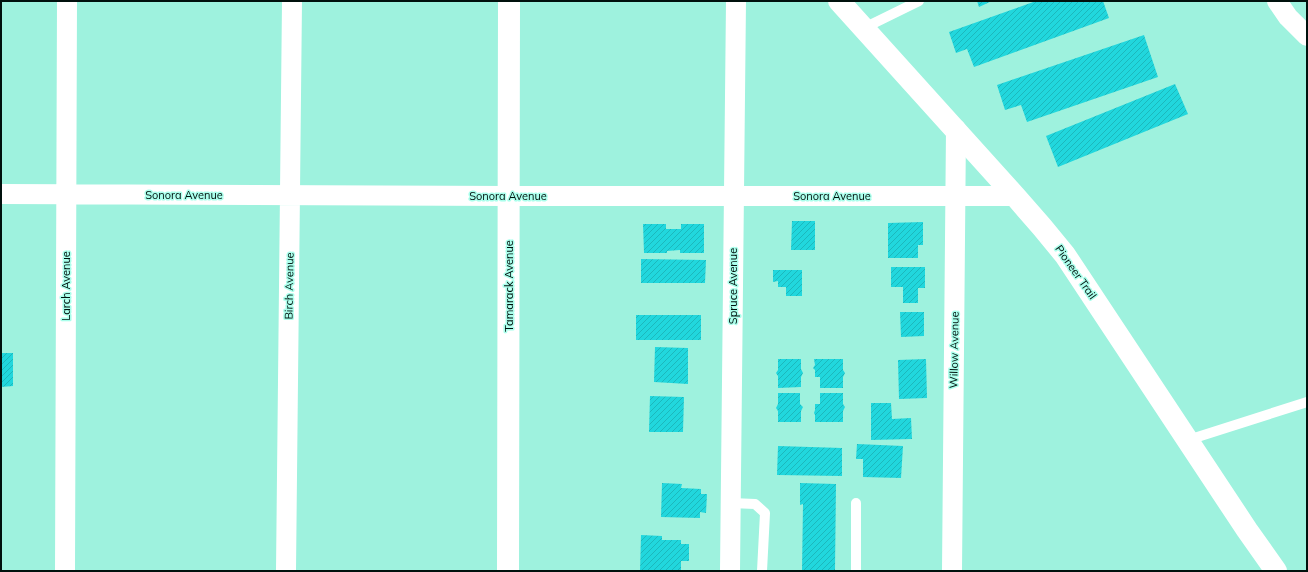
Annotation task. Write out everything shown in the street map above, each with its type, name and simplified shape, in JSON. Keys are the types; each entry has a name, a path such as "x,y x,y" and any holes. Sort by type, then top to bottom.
{"main road":[{"name":"Tamarack Avenue","path":"508,571 509,1"},
{"name":"Pioneer Trail","path":"839,1 956,129 1042,227 1065,256 1247,530 1276,571"}],"street":[{"name":"Larch Avenue","path":"65,571 67,1"},
{"name":"Birch Avenue","path":"286,571 292,1"},
{"name":"Spruce Avenue","path":"730,571 736,1"},
{"path":"1277,1 1288,17 1307,36"},
{"name":"Willow Avenue","path":"952,571 956,129"},
{"name":"Sonora Avenue","path":"1,194 290,196 1015,196"}],"lane":[{"path":"864,28 919,1"},
{"path":"1188,440 1307,402"},
{"path":"731,503 755,504 765,513 762,571"},
{"path":"856,503 856,571"}],"building":[{"path":"977,1 992,1 979,7"},
{"path":"1036,1 1103,1 1109,18 974,67 967,49 956,53 949,32"},
{"path":"1144,35 1158,77 1027,122 1021,105 1005,110 997,85"},
{"path":"1175,84 1188,114 1058,167 1046,136"},
{"path":"792,221 815,221 815,250 791,250"},
{"path":"923,222 923,245 918,245 918,258 888,258 888,223"},
{"path":"643,224 666,224 666,229 681,229 681,224 704,224 704,253 680,253 680,250 667,251 667,253 644,253"},
{"path":"641,259 706,260 705,283 641,283"},
{"path":"891,267 925,267 925,288 918,288 918,303 903,303 903,287 891,287"},
{"path":"773,270 802,270 802,296 786,296 786,287 778,287 778,281 773,282"},
{"path":"900,312 924,312 924,336 901,337"},
{"path":"636,315 701,315 701,340 636,340"},
{"path":"655,347 688,348 688,384 654,382"},
{"path":"1,353 13,353 13,386 1,387"},
{"path":"778,359 801,359 801,369 803,373 801,377 801,387 778,388 778,376 776,373 778,370"},
{"path":"814,359 843,359 843,370 845,373 843,377 843,388 820,388 820,377 815,377 815,370 813,368 815,365"},
{"path":"926,359 927,398 899,399 898,360"},
{"path":"778,393 800,393 800,404 803,407 801,411 801,422 778,422 778,411 776,408 778,404"},
{"path":"820,393 843,393 843,404 845,407 843,411 843,422 815,422 815,404 820,404"},
{"path":"650,396 684,397 683,432 649,432"},
{"path":"871,403 891,403 892,419 911,418 912,439 871,440"},
{"path":"857,444 903,446 901,478 863,477 863,459 856,459"},
{"path":"778,446 842,448 842,476 777,475"},
{"path":"662,483 682,484 681,488 701,489 701,494 707,494 706,513 700,512 700,518 661,517"},
{"path":"800,483 836,484 835,571 802,571 803,504 800,505"},
{"path":"641,535 662,536 662,540 681,540 681,544 689,544 689,561 681,561 681,571 640,571"}]}
